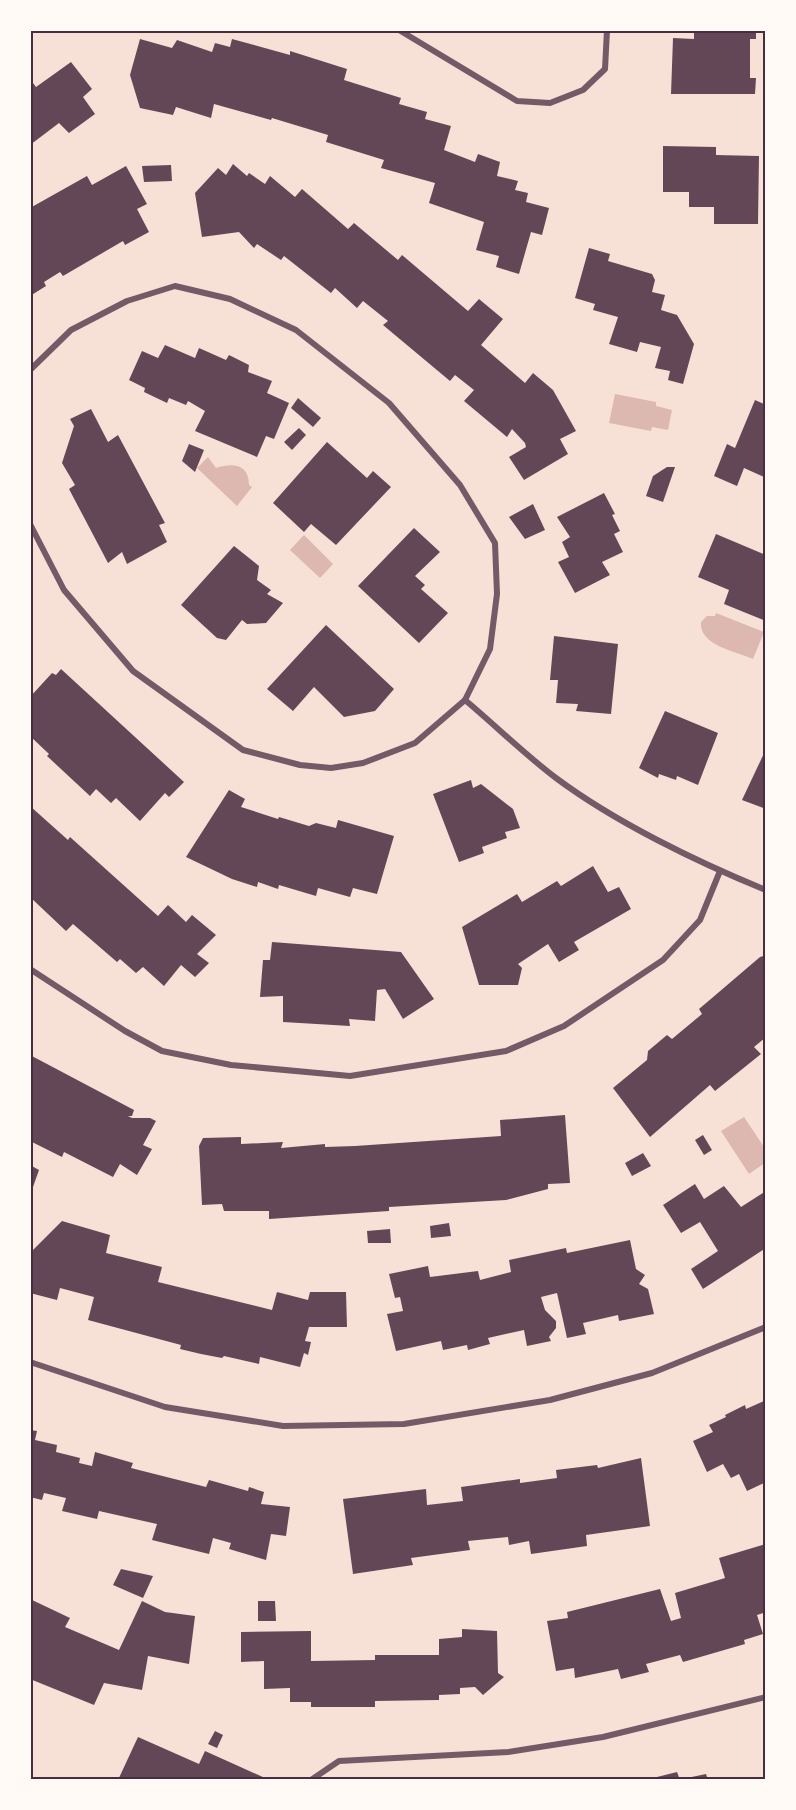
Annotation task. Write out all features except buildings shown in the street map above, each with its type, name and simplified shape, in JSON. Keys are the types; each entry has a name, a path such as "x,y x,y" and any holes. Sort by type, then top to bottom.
{"street":[{"path":"399,30 517,101 550,103 583,90 606,69 607,30"},
{"path":"30,370 72,330 127,301 175,286 230,298 296,330 389,403 460,485 495,543 497,594 490,649 465,700 415,743 363,763 331,768 300,765 243,750 134,671 64,590 30,524"},
{"path":"465,700 556,778 613,814 720,872 766,890"},
{"path":"30,969 125,1031 162,1051 231,1065 351,1076 506,1051 564,1026 663,960 700,920 720,872"},
{"path":"30,1362 165,1407 283,1426 404,1424 561,1397 652,1373 766,1327"},
{"path":"311,1780 339,1761 508,1752 603,1737 766,1697"}],"shaded area":[{"path":"615,394 656,402 656,406 672,410 668,430 652,427 651,431 609,423"},
{"path":"208,457 216,468 234,465 246,473 249,485 252,487 237,506 197,468"},
{"path":"304,535 333,564 320,578 290,550"},
{"path":"716,613 764,632 753,659 719,646 706,636 701,622 707,616 715,616"},
{"path":"744,1117 766,1150 766,1162 749,1174 721,1131"}]}
